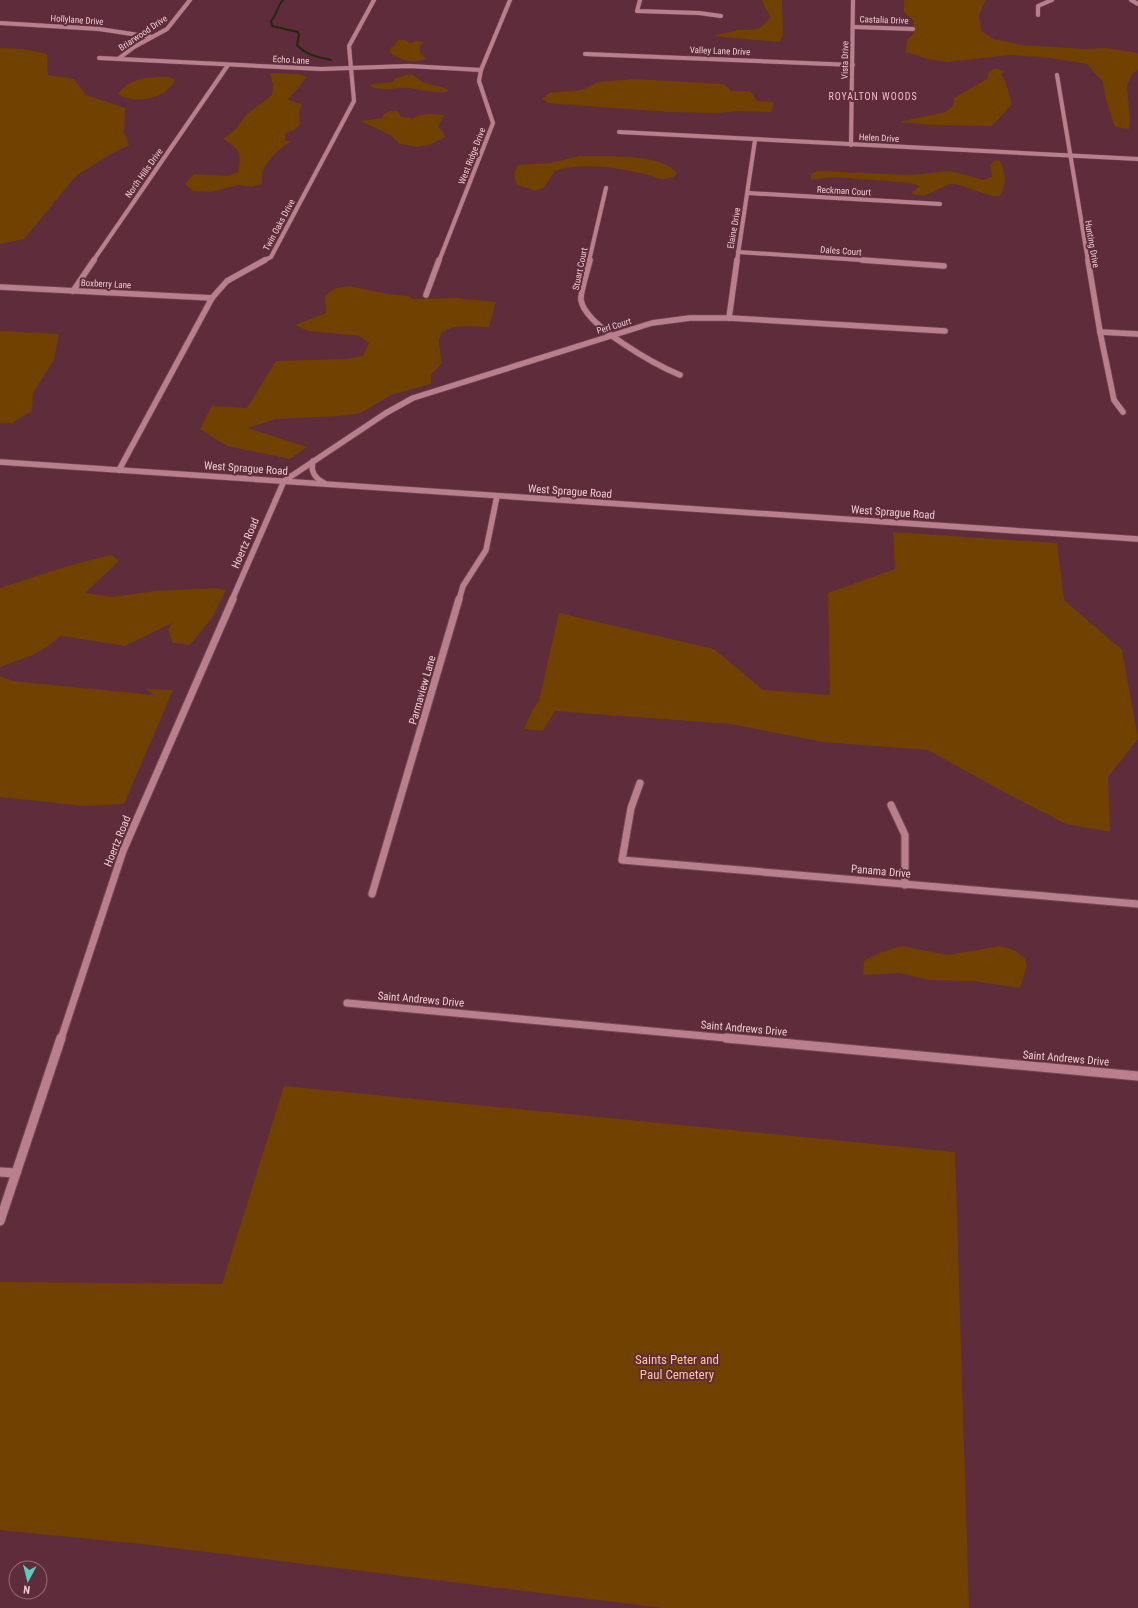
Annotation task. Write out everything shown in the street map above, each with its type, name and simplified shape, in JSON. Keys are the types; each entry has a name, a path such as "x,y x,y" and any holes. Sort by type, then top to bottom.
{"street":[{"name":"Briarwood Drive","path":"118,59 134,46 167,29 190,0"},
{"name":"Twin Oaks Drive","path":"119,470 212,298 227,281 271,257 354,101 349,46 374,0"},
{"name":"West Ridge Drive","path":"426,295 493,123 479,82 481,70 510,0"},
{"path":"640,0 637,11 699,13 721,16"},
{"name":"Vista Drive","path":"851,144 854,27 853,0"},
{"path":"1038,16 1038,6 1052,0"},
{"path":"1131,0 1138,4"},
{"name":"Hollylane Drive","path":"0,23 99,29 152,37"},
{"name":"Castalia Drive","path":"854,27 913,29"},
{"name":"Valley Lane Drive","path":"585,54 853,65"},
{"name":"Echo Lane","path":"99,58 321,69 409,66 481,70"},
{"name":"North Hills Drive","path":"73,291 228,65"},
{"name":"Hunting Drive","path":"1057,75 1069,156 1100,332 1114,400 1123,412"},
{"name":"Helen Drive","path":"619,132 1138,159"},
{"name":"Elaine Drive","path":"729,318 755,140"},
{"name":"Stuart Court","path":"606,188 581,299 588,314 613,335 664,369 680,375"},
{"name":"Reckman Court","path":"748,193 940,204"},
{"name":"Dales Court","path":"738,252 944,266"},
{"name":"Boxberry Lane","path":"0,287 212,298"},
{"name":"Perl Court","path":"284,481 386,413 413,398 652,323 690,318 729,318 945,331"},
{"path":"1100,332 1138,334"},
{"path":"313,461 311,467 312,473 317,479 327,484"},
{"name":"West Sprague Road","path":"0,462 1138,539"},
{"name":"Hoertz Road","path":"0,1220 123,851 284,481"},
{"name":"Parmaview Lane","path":"372,894 463,586 486,550 497,496"},
{"name":"Panama Drive","path":"640,783 631,808 622,860 1138,904"},
{"path":"891,804 905,835 906,885"},
{"name":"Saint Andrews Drive","path":"348,1003 1138,1076"},
{"path":"0,1172 16,1173"}],"green space":[{"path":"762,0 782,0 783,36 779,42 712,36 738,30 760,28 771,17"},
{"path":"904,0 986,0 979,15 981,31 994,39 1021,45 1086,49 1106,48 1138,53 1138,70 1133,73 1127,85 1130,120 1129,129 1115,127 1106,100 1103,82 1087,64 1051,58 1010,55 948,62 928,59 906,52 907,40 914,33 914,21 904,12"},
{"path":"398,40 406,40 410,43 417,41 424,42 419,48 420,52 426,59 421,61 407,61 394,55 390,52 390,48 394,46"},
{"path":"0,48 24,49 47,54 48,75 74,79 86,95 125,108 124,132 129,145 111,154 76,176 24,239 0,244"},
{"path":"995,68 1005,71 1001,74 1006,83 1012,104 992,126 932,125 899,122 945,112 953,106 954,98 987,79 989,72"},
{"path":"270,73 298,74 307,77 288,100 302,104 299,113 300,124 294,130 285,134 285,140 291,142 278,151 266,165 262,175 262,184 252,187 238,185 211,192 193,191 185,184 194,174 227,176 238,172 238,152 233,146 223,139 236,129 246,115 272,95 273,85"},
{"path":"409,74 421,81 448,90 447,92 436,92 404,88 380,89 370,86 373,84 394,82 394,79"},
{"path":"157,77 169,77 175,80 171,87 165,92 150,98 133,99 118,94 122,89 135,81"},
{"path":"633,79 724,84 731,91 750,91 757,101 773,102 772,112 668,112 548,103 542,99 549,93 582,90 598,82"},
{"path":"390,111 398,111 401,117 413,118 421,115 444,115 438,127 443,132 445,137 429,145 417,147 400,144 390,135 361,121 382,118 384,114"},
{"path":"580,156 618,156 646,159 669,166 677,173 675,176 660,179 653,176 592,166 567,168 555,171 544,188 534,191 517,185 514,174 518,165 550,163"},
{"path":"995,160 1000,161 1004,170 1005,183 1000,196 992,196 956,184 950,184 924,196 911,194 920,186 911,183 833,177 811,180 811,174 818,171 910,175 950,171 984,180 992,177 990,165"},
{"path":"350,286 387,294 408,296 413,299 456,298 496,302 489,327 460,326 446,330 441,335 439,341 442,363 431,375 431,384 391,395 361,413 339,416 276,419 248,428 307,447 290,459 227,446 200,429 212,406 247,408 276,361 346,359 363,356 369,343 360,336 308,331 295,325 326,313 325,295 336,288"},
{"path":"0,331 59,334 54,360 33,393 32,411 12,423 0,423"},
{"path":"893,532 1057,543 1064,600 1122,650 1138,739 1108,777 1110,832 1066,824 928,750 823,742 730,724 555,711 543,731 524,729 533,709 539,701 559,613 714,649 763,690 830,695 828,593 895,569"},
{"path":"112,555 119,561 85,593 112,597 155,591 215,588 226,590 212,618 190,645 173,643 168,630 172,623 125,646 61,636 47,647 33,655 0,667 0,588 70,566"},
{"path":"0,676 13,681 154,695 146,689 173,690 124,804 84,806 0,797"},
{"path":"902,946 947,955 1001,946 1016,951 1025,959 1027,966 1020,988 973,981 929,980 900,973 863,975 864,961 879,953"},
{"name":"Saints Peter and Paul Cemetery","path":"284,1086 955,1152 969,1608 663,1608 141,1544 0,1530 0,1282 222,1284"}],"waterway":[{"path":"283,0 271,21 272,26 298,32 299,35 297,45 304,51 312,55 331,60"}],"district":[{"name":"ROYALTON WOODS","path":"873,96"}]}
